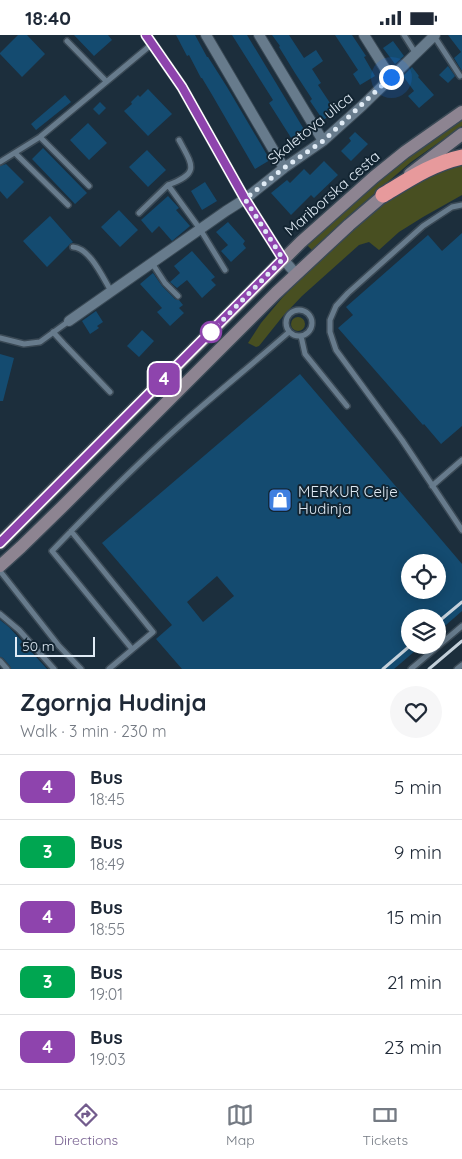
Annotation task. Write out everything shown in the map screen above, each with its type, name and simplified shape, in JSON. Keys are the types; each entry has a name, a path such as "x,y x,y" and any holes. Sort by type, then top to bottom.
{"highway":[{"path":"383,195 433,166 462,157"}],"main road":[{"name":"Mariborska cesta","path":"0,543 283,259 374,177 405,152 462,112"},
{"path":"0,566 61,508 296,274 383,195 462,134"}],"street":[{"path":"146,35 182,87 245,199 283,259 296,274"},
{"path":"206,35 284,168"},
{"path":"259,35 323,141"},
{"path":"364,35 391,77"},
{"name":"Skaletova ulica","path":"69,321 245,199 284,168 323,141 435,35"}],"lane":[{"path":"404,35 416,54"},
{"path":"435,35 460,76"},
{"path":"67,41 106,81"},
{"path":"0,162 40,137 152,44"},
{"path":"40,137 89,186"},
{"path":"139,213 168,185 184,178 190,172 192,168 191,163 179,140"},
{"path":"15,153 68,205"},
{"path":"168,185 200,229 225,270"},
{"path":"462,205 452,207 423,226 348,293 336,306 330,320 330,332 336,350 402,440 462,530"},
{"path":"73,247 82,250 97,266 111,291"},
{"path":"152,263 165,283 178,296"},
{"path":"299,310 306,313 311,319 311,327 307,333 301,336 294,336 289,332 286,325 287,318 292,312 299,310"},
{"path":"0,338 24,344 40,342 69,321"},
{"path":"54,332 110,392"},
{"path":"132,649 52,551 163,442 289,332"},
{"path":"301,336 305,354 347,405"},
{"path":"432,486 462,460"},
{"path":"71,531 153,632 109,669"},
{"path":"0,571 59,646 80,669"},
{"path":"0,615 19,630 54,669"},
{"path":"411,669 462,626"},
{"path":"0,661 7,669"},
{"path":"456,669 462,665"}],"green space":[{"path":"462,120 462,126 411,162 312,250 307,245 392,171 451,125"},
{"path":"462,160 462,195 399,232 379,250 369,242 359,245 302,296 259,346 256,347 248,343 261,323 282,298 319,260 382,204 431,174"},
{"path":"295,317 301,317 305,324 301,331 295,331 291,327 291,321"}],"building":[{"path":"18,35 27,35 45,54 22,77 0,54"},
{"path":"74,35 108,35 112,40 94,56"},
{"path":"176,35 195,35 270,160 255,169"},
{"path":"232,35 247,35 308,136 295,144 269,103 273,100"},
{"path":"272,35 289,35 304,58 316,50 323,61 312,69 321,83 318,85 336,112 323,120"},
{"path":"335,35 352,35 366,56 364,57 375,76 360,85 353,74 358,70"},
{"path":"448,35 462,35 462,71 454,58 461,52"},
{"path":"393,41 404,56 395,64 383,48"},
{"path":"448,66 455,76 448,83 439,75"},
{"path":"412,67 434,95 419,108 408,96 414,91 403,76"},
{"path":"148,89 172,114 148,136 124,111 138,95 140,97"},
{"path":"65,95 71,102 36,130 31,124"},
{"path":"100,102 106,108 99,115 93,109"},
{"path":"88,123 107,143 89,160 70,140"},
{"path":"355,132 368,144 351,161 341,151 351,141 349,138"},
{"path":"43,148 87,193 75,204 32,159"},
{"path":"147,150 166,170 148,187 129,167"},
{"path":"324,161 338,175 314,198 311,195 291,215 271,193 287,180 290,183 304,169 310,175"},
{"path":"6,164 24,182 7,199 0,191 0,166"},
{"path":"205,182 217,201 202,210 191,191"},
{"path":"168,196 179,208 176,210 190,226 172,241 159,226 152,233 141,220"},
{"path":"119,210 138,230 120,247 101,227"},
{"path":"50,216 73,242 47,267 23,241"},
{"path":"228,222 245,241 243,244 246,248 231,262 221,251 228,245 216,232"},
{"path":"462,233 462,426 441,444 338,328 353,315 346,307 428,235 442,251"},
{"path":"192,251 215,277 211,280 216,285 202,298 187,280 177,288 170,282 180,273 174,266"},
{"path":"153,273 162,286 183,305 179,308 184,313 170,326 157,312 162,308 140,284"},
{"path":"96,311 103,322 97,326 99,328 90,334 82,321"},
{"path":"142,330 154,341 139,357 127,346"},
{"path":"0,354 14,358 3,401 0,401"},
{"name":"MERKUR Celje Hudinja","path":"300,374 462,564 462,611 446,625 446,609 401,609 401,654 412,654 394,669 182,669 156,639 172,625 102,543","holes":["217,576 234,596 203,622 187,602"]},
{"path":"0,620 9,627 47,669 11,669 3,658 0,657"}],"railway":[{"path":"446,615 462,602"},
{"path":"429,669 462,641"},
{"path":"383,669 401,654"}],"bus line":[{"name":"4","path":"0,543 283,259 245,199 182,87 146,35"}],"place":[{"name":"MERKUR Celje Hudinja","path":"280,500"}],"route":[{"path":"211,332 283,259 245,199 284,168 323,141 391,77"}]}
